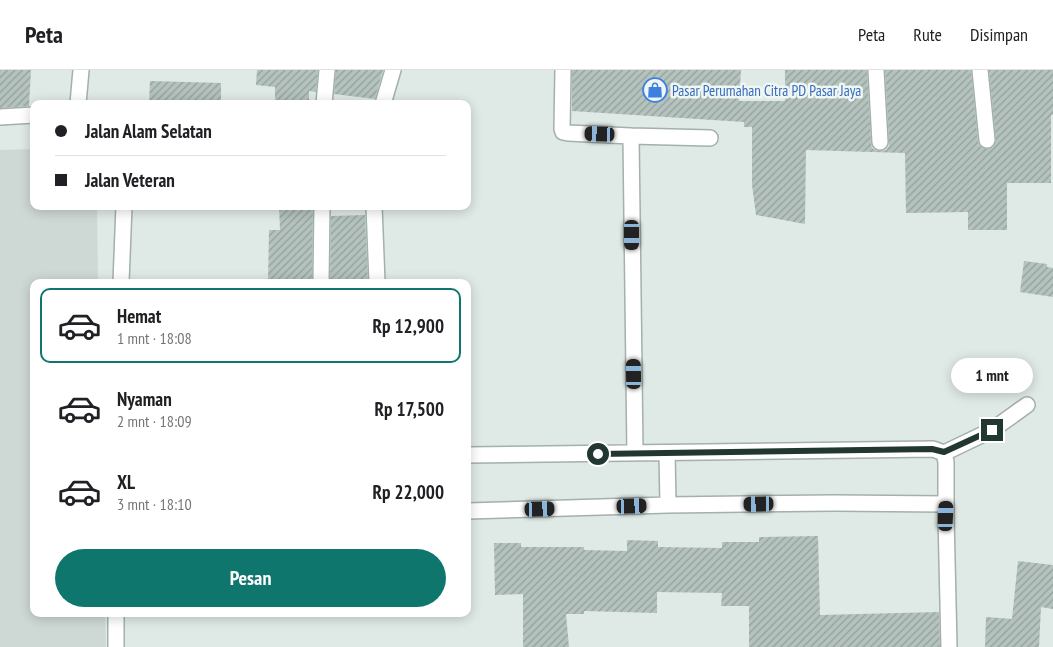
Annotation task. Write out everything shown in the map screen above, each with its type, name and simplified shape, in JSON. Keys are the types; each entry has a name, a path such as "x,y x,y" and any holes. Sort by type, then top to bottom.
{"street":[{"path":"78,100 81,70"},
{"path":"324,100 326,70"},
{"path":"384,100 393,70"},
{"path":"563,70 563,132 710,138"},
{"path":"876,70 880,142"},
{"path":"980,70 987,140"},
{"path":"0,117 30,115"},
{"path":"631,136 635,454"},
{"path":"121,279 124,210"},
{"path":"321,279 322,210"},
{"path":"374,210 376,279"},
{"path":"471,454 635,454 932,449 944,452 992,430 1027,405"},
{"path":"666,452 668,505"},
{"path":"944,452 946,462 949,647"},
{"path":"471,511 668,505 946,504"},
{"path":"116,617 116,647"}],"shaded area":[{"path":"30,149 30,210 97,210 98,279 30,279 30,617 105,617 106,647 0,647 0,150"}],"building":[{"path":"0,70 31,70 29,106 0,108"},
{"path":"257,70 318,70 316,92 309,91 309,100 275,100 275,87 256,85"},
{"path":"336,70 383,70 375,99 334,94"},
{"path":"572,70 741,70 739,101 785,101 785,70 867,70 871,143 872,148 880,151 886,150 889,146 885,70 971,70 978,141 980,146 987,149 993,147 996,140 989,70 1053,70 1051,183 1007,183 1007,230 968,230 968,212 906,213 905,153 806,150 805,224 756,215 752,185 752,127 744,127 744,122 572,111"},
{"path":"150,81 221,83 221,100 149,100"},
{"path":"279,210 313,210 312,279 268,279 269,230 280,230"},
{"path":"365,215 368,279 330,279 331,216"},
{"path":"1024,261 1047,264 1047,267 1053,268 1053,297 1020,292"},
{"path":"818,536 820,615 939,612 940,647 749,647 749,606 721,606 722,593 657,592 657,613 584,611 584,614 566,614 569,647 523,647 523,594 495,595 494,543 521,543 521,547 584,547 584,550 627,551 627,540 658,541 658,547 722,548 722,542 759,542 759,537"},
{"path":"1018,561 1053,565 1053,609 1041,607 1039,647 985,647 986,617 1012,619"}],"place":[{"name":"Pasar Perumahan Citra PD Pasar Jaya","path":"655,90"}],"route":[{"path":"598,454 932,449 944,452 992,430"}]}
